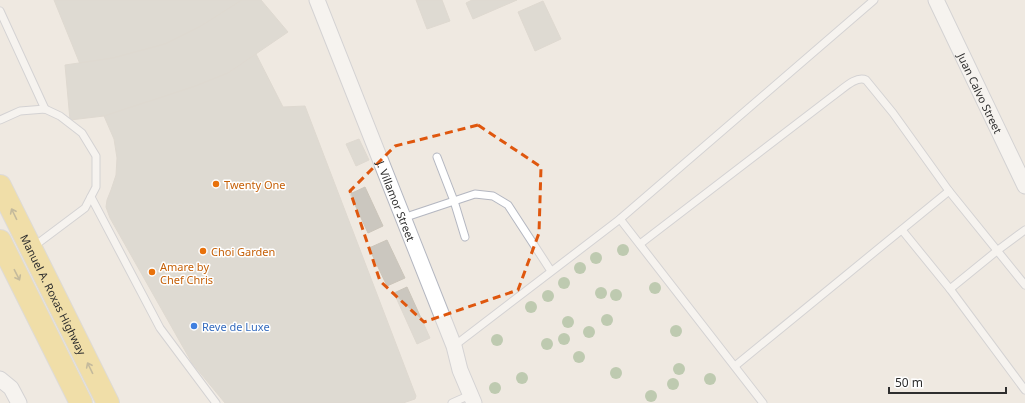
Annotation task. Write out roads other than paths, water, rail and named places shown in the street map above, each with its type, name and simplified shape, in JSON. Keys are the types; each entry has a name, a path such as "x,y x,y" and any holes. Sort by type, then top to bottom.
{"main road":[{"name":"Manuel A. Roxas Highway","path":"0,186 108,403"},
{"path":"0,240 81,403"}],"street":[{"name":"J. Villamor Street","path":"317,0 454,346 460,370 472,399"},
{"name":"Juan Calvo Street","path":"936,0 1025,186"},
{"path":"0,379 11,388 19,403"}],"lane":[{"path":"454,346 620,219 874,0"},
{"path":"0,11 45,109"},
{"path":"640,244 833,96 856,80 862,78 866,80 893,113 949,191 1025,285"},
{"path":"0,120 20,111 45,109 60,116 82,133 96,156 96,187 85,208 31,248"},
{"path":"437,157 466,237"},
{"path":"735,366 949,191"},
{"path":"403,218 475,194 493,196 508,205 551,271"},
{"path":"91,197 160,328 216,403"},
{"path":"620,219 763,403"},
{"path":"902,230 950,289 1024,387"},
{"path":"950,289 1025,230"},
{"path":"452,403 472,399"}],"place":[{"name":"Twenty One","path":"216,184"},
{"name":"Choi Garden","path":"203,251"},
{"name":"Amare by Chef Chris","path":"152,272"},
{"name":"Reve de Luxe","path":"194,326"}]}
